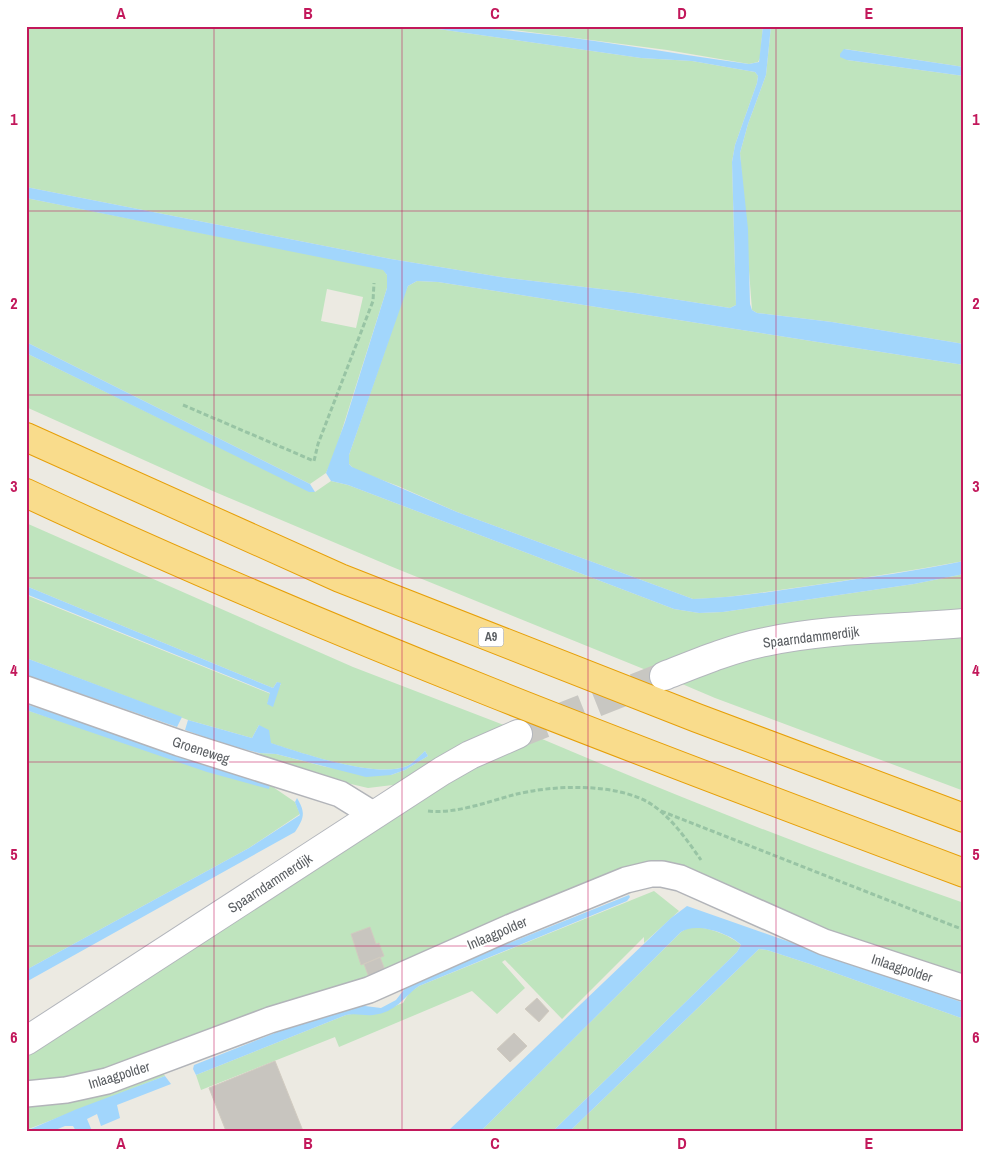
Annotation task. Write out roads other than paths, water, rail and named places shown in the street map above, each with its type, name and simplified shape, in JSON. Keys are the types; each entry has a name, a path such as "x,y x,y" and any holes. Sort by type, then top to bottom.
{"highway":[{"name":"A9","path":"26,437 340,578 697,718 964,818"},
{"path":"26,492 114,534 322,622 623,745 964,873"}],"street":[{"name":"Spaarndammerdijk","path":"664,676 720,654 766,642 813,635 964,623"},
{"name":"Groeneweg","path":"26,689 179,743 340,794 374,815"},
{"name":"Spaarndammerdijk","path":"26,1041 401,797 470,755 518,734"},
{"name":"Inlaagpolder","path":"26,1094 66,1090 106,1081 270,1020 369,990 511,927 640,876 651,874 672,875 824,942 964,988"}],"water":[{"path":"417,26 459,27 542,34 749,64 759,62 763,26 771,26 766,75 748,124 740,153 748,229 750,304 752,310 757,313 832,322 964,344 964,365 438,282 417,281 408,286 349,455 349,464 352,467 457,512 693,599 775,591 911,571 964,561 964,574 914,584 723,612 699,613 674,609 348,485 331,481 326,473 345,422 387,288 387,275 383,270 26,198 26,187 391,259 507,278 635,293 730,308 736,305 732,162 735,145 757,83 758,76 755,72 692,61 641,58"},
{"path":"844,49 964,67 964,76 847,60 840,57"},
{"path":"26,342 310,484 315,492 309,492 26,353"},
{"path":"26,586 273,688 277,682 281,683 273,707 267,704 270,693 26,594"},
{"path":"26,658 182,717 177,727 26,675"},
{"path":"26,704 270,785 269,789 207,772 26,710"},
{"path":"188,720 252,738 259,725 269,730 271,743 320,758 359,767 394,769 410,765 425,751 428,756 405,770 391,775 366,777 276,754 259,753 224,744 185,730"},
{"path":"297,798 303,815 295,832 26,982 26,970 249,848 300,815 295,802"},
{"path":"629,895 630,897 627,901 419,986 388,1011 373,1015 346,1015 196,1075 193,1069 194,1065 305,1021 357,1005 381,1008 396,1000 409,983"},
{"path":"687,906 964,1003 964,1019 810,964 759,949 570,1131 553,1131 737,952 741,945 729,936 712,930 687,929 681,932 481,1131 448,1131 671,918"},
{"path":"165,1076 171,1084 117,1105 120,1118 101,1126 97,1114 87,1119 92,1131 76,1131 73,1126 65,1126 53,1131 26,1131 77,1109"}],"tunnel":[{"path":"518,734 664,676"}]}
